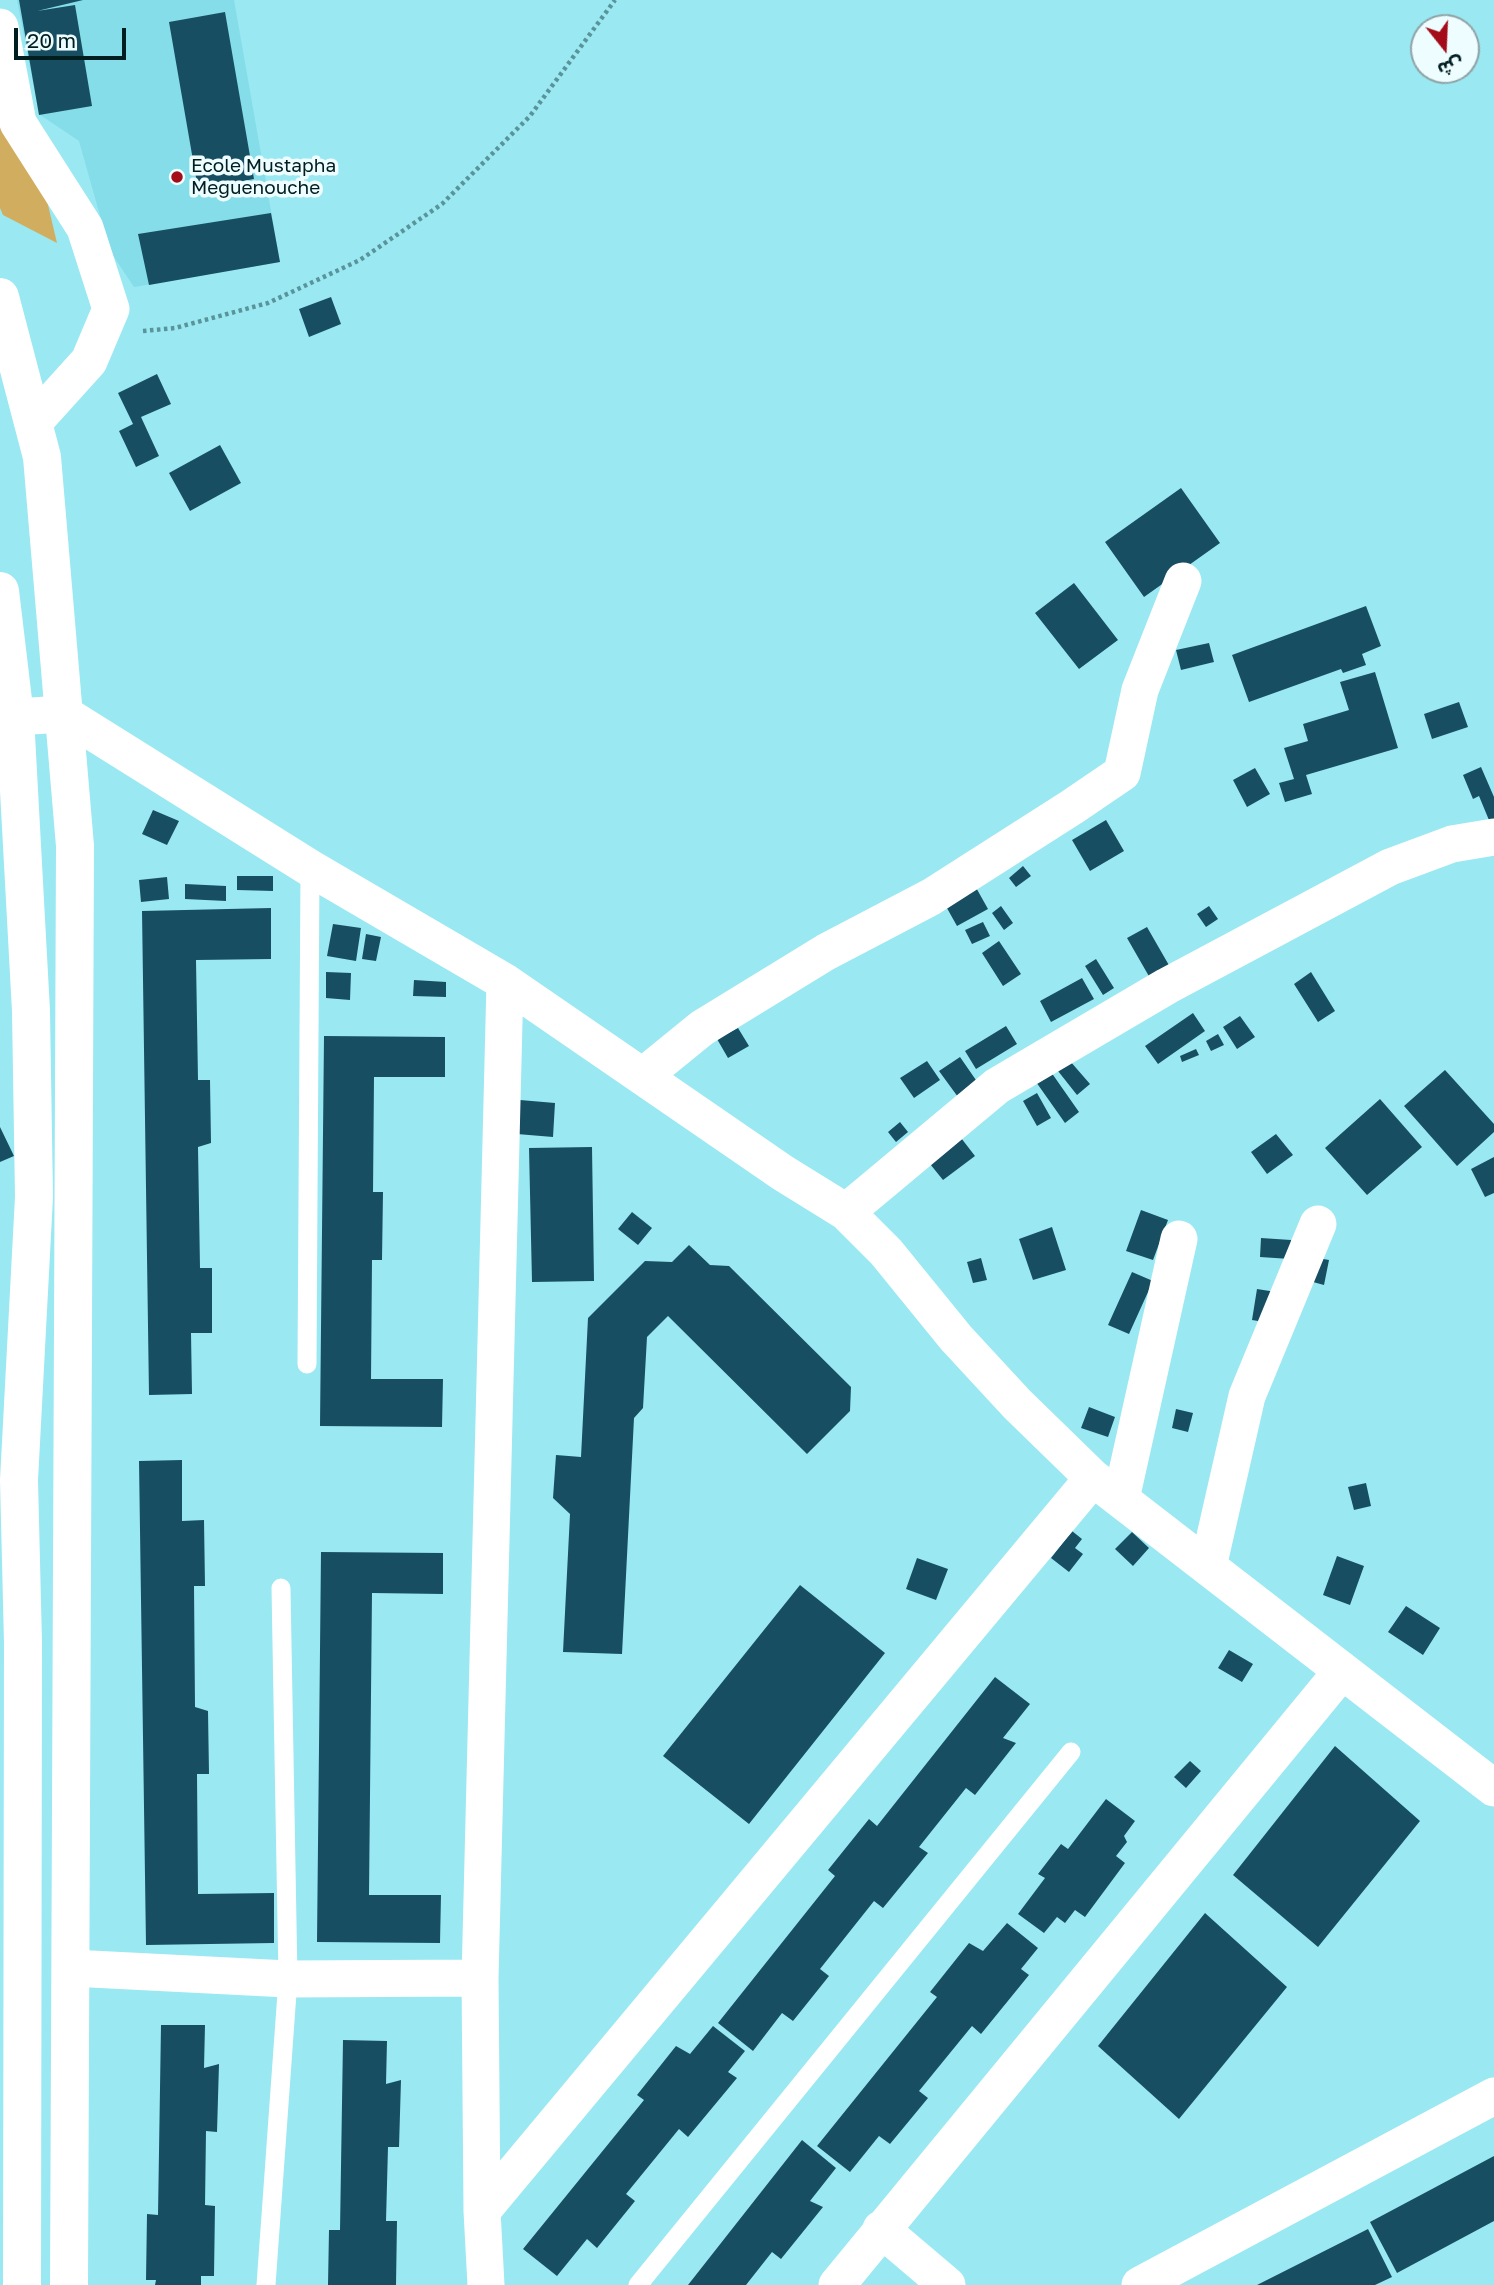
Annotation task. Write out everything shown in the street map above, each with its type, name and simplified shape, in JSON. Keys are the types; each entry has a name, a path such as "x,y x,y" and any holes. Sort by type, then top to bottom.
{"main road":[{"path":"0,298 42,457 75,846 69,2285"},
{"path":"0,592 7,719 31,1011 34,1197 9,1485 20,1524 23,1643 22,2285"},
{"path":"9,1485 29,1475 52,1472 74,1481"},
{"path":"20,1524 30,1529 52,1530 73,1523"}],"street":[{"path":"0,27 18,123 85,228 111,309 89,361 33,423"},
{"path":"643,1076 702,1028 826,951 931,897 1122,773 1140,690 1183,581"},
{"path":"7,719 64,714 310,869 505,982 783,1173 846,1212 886,1252 956,1338 1017,1404 1107,1489 1494,1788"},
{"path":"846,1212 997,1086 1167,986 1390,867 1452,844 1494,837"},
{"path":"486,2285 482,2211 480,1978 505,982"},
{"path":"1208,1567 1247,1396 1318,1224"},
{"path":"482,2211 1107,1489 1179,1239"},
{"path":"838,2285 881,2229 1342,1671"},
{"path":"71,1968 288,1979 480,1978"},
{"path":"1140,2285 1494,2096"},
{"path":"881,2229 947,2285"}],"lane":[{"path":"307,1364 310,869"},
{"path":"266,2285 288,1979 281,1588"},
{"path":"638,2285 1071,1752"}],"path":[{"path":"99,336 175,328 268,303 359,260 442,204 530,116 615,0"}],"shaded area":[{"name":"Ecole Mustapha Meguenouche","path":"17,0 234,0 280,262 134,287 110,251 79,141 39,114"},
{"path":"0,75 40,171 57,243 3,215 0,208"}],"building":[{"path":"19,0 83,0 37,11 75,5 92,106 39,115"},
{"path":"225,12 254,179 198,189 169,22"},
{"path":"271,213 280,262 149,285 138,234"},
{"path":"331,297 341,324 309,337 299,309"},
{"path":"157,374 171,404 141,417 159,456 136,467 119,431 133,424 118,393"},
{"path":"220,445 241,483 190,511 169,473"},
{"path":"1181,488 1220,543 1144,597 1105,542"},
{"path":"1074,583 1118,640 1079,669 1035,613"},
{"path":"1366,606 1381,646 1362,654 1366,665 1343,673 1341,669 1249,702 1232,655"},
{"path":"1209,643 1214,662 1181,670 1176,650"},
{"path":"1375,672 1398,748 1306,775 1312,794 1285,802 1279,783 1294,779 1284,748 1308,741 1303,724 1349,710 1340,682"},
{"path":"1459,702 1468,727 1432,739 1424,714"},
{"path":"1481,767 1494,797 1494,823 1491,825 1479,796 1473,799 1463,775"},
{"path":"1255,768 1270,794 1247,807 1233,780"},
{"path":"153,810 179,821 167,845 142,834"},
{"path":"1106,820 1124,851 1090,871 1072,840"},
{"path":"1023,866 1031,876 1016,887 1009,878"},
{"path":"237,876 273,876 273,891 237,890"},
{"path":"167,877 169,899 141,902 139,880"},
{"path":"185,884 226,886 226,901 185,899"},
{"path":"974,884 988,909 957,926 943,901"},
{"path":"1001,906 1013,923 1004,930 992,913"},
{"path":"1209,906 1218,919 1206,927 1197,914"},
{"path":"271,908 271,959 196,960 198,1080 210,1080 211,1143 198,1147 200,1268 212,1268 212,1333 191,1333 192,1394 149,1395 142,911"},
{"path":"983,922 990,936 972,944 965,930"},
{"path":"333,924 361,928 356,961 327,956"},
{"path":"1147,927 1174,974 1154,985 1127,938"},
{"path":"366,934 381,937 376,961 362,959"},
{"path":"999,941 1021,974 1003,986 982,953"},
{"path":"1096,959 1114,988 1103,995 1085,966"},
{"path":"326,972 351,973 350,1000 326,998"},
{"path":"1311,972 1335,1011 1318,1022 1294,984"},
{"path":"1082,978 1094,999 1051,1022 1040,1001"},
{"path":"414,980 446,982 446,997 413,996"},
{"path":"1193,1013 1205,1031 1158,1064 1145,1046"},
{"path":"1240,1016 1255,1037 1237,1049 1223,1027"},
{"path":"1006,1026 1017,1044 976,1069 965,1051"},
{"path":"738,1028 749,1046 728,1058 717,1039"},
{"path":"1218,1034 1224,1045 1211,1051 1206,1041"},
{"path":"324,1036 445,1037 445,1077 374,1077 373,1192 383,1192 382,1260 372,1260 371,1379 443,1379 442,1427 320,1426"},
{"path":"1196,1049 1199,1055 1182,1062 1180,1056"},
{"path":"960,1057 978,1083 958,1097 939,1071"},
{"path":"927,1061 940,1080 914,1098 900,1078"},
{"path":"1070,1061 1090,1084 1077,1095 1058,1071"},
{"path":"1044,1062 1079,1112 1065,1123 1029,1072"},
{"path":"1445,1070 1494,1124 1494,1132 1457,1166 1404,1106"},
{"path":"1037,1093 1051,1118 1037,1126 1023,1101"},
{"path":"1380,1099 1422,1147 1367,1195 1325,1148"},
{"path":"520,1100 555,1103 553,1137 517,1134"},
{"path":"900,1122 908,1132 896,1142 888,1132"},
{"path":"0,1127 14,1156 0,1162"},
{"path":"958,1134 975,1156 943,1180 926,1159"},
{"path":"1276,1134 1293,1155 1267,1174 1251,1152"},
{"path":"592,1147 594,1281 532,1282 529,1148"},
{"path":"1494,1157 1494,1193 1485,1197 1471,1169"},
{"path":"1141,1210 1168,1220 1153,1260 1126,1251"},
{"path":"632,1212 652,1228 638,1245 618,1229"},
{"path":"1052,1227 1066,1270 1033,1280 1019,1239"},
{"path":"1261,1238 1291,1240 1290,1259 1260,1257"},
{"path":"689,1245 710,1265 729,1266 851,1387 850,1411 807,1454 668,1316 647,1337 643,1408 634,1418 622,1654 563,1652 570,1514 553,1498 556,1455 581,1457 588,1318 645,1261 672,1262"},
{"path":"981,1258 987,1280 973,1283 967,1262"},
{"path":"1318,1258 1329,1260 1324,1285 1313,1282"},
{"path":"1132,1272 1153,1281 1129,1334 1108,1325"},
{"path":"1257,1289 1276,1292 1270,1323 1252,1320"},
{"path":"1089,1407 1115,1417 1108,1437 1081,1428"},
{"path":"1176,1409 1193,1413 1188,1432 1172,1428"},
{"path":"182,1460 182,1521 204,1520 205,1586 194,1586 195,1707 208,1711 209,1774 197,1774 198,1894 274,1893 274,1943 146,1945 139,1461"},
{"path":"1366,1483 1371,1506 1354,1510 1348,1487"},
{"path":"1072,1531 1082,1539 1075,1548 1083,1554 1069,1572 1051,1558"},
{"path":"1132,1532 1149,1548 1133,1566 1115,1549"},
{"path":"321,1552 443,1553 443,1594 372,1593 369,1895 441,1895 440,1943 317,1942"},
{"path":"1337,1556 1364,1566 1350,1605 1323,1595"},
{"path":"917,1558 948,1569 936,1600 906,1589"},
{"path":"800,1585 885,1653 749,1824 663,1756"},
{"path":"1406,1606 1440,1628 1423,1655 1388,1632"},
{"path":"1229,1650 1253,1664 1242,1682 1218,1668"},
{"path":"995,1677 1030,1704 1003,1738 1016,1743 975,1795 966,1788 919,1847 928,1853 883,1908 874,1901 820,1969 829,1976 793,2021 782,2013 753,2051 718,2023 835,1876 828,1870 869,1819 877,1826"},
{"path":"1335,1746 1420,1821 1318,1947 1233,1875"},
{"path":"1190,1761 1201,1771 1186,1788 1174,1777"},
{"path":"1106,1799 1135,1821 1124,1836 1127,1842 1116,1856 1125,1863 1085,1917 1075,1910 1065,1923 1057,1917 1044,1933 1018,1914 1045,1878 1038,1874 1061,1844 1068,1849"},
{"path":"1205,1913 1287,1987 1179,2119 1098,2046"},
{"path":"1007,1923 1038,1948 1021,1969 1029,1975 981,2034 972,2026 919,2091 928,2098 890,2144 879,2136 850,2172 817,2146 937,1997 930,1992 969,1943 983,1951"},
{"path":"161,2025 205,2025 204,2068 219,2064 217,2132 206,2131 205,2205 215,2206 214,2276 201,2276 201,2285 155,2285 156,2280 146,2280 147,2214 158,2215"},
{"path":"713,2026 745,2051 728,2072 737,2078 688,2137 679,2129 626,2194 635,2201 597,2248 587,2239 557,2276 523,2249 644,2100 637,2095 676,2046 690,2054"},
{"path":"343,2040 387,2041 386,2084 401,2080 399,2147 388,2147 386,2221 397,2221 396,2285 328,2285 329,2230 340,2230"},
{"path":"802,2140 836,2168 810,2201 823,2207 781,2259 772,2252 746,2285 688,2285"},
{"path":"1494,2156 1494,2221 1397,2273 1370,2222"},
{"path":"1368,2229 1392,2277 1375,2285 1257,2285"}],"place":[{"name":"Ecole Mustapha Meguenouche","path":"177,177"}]}
